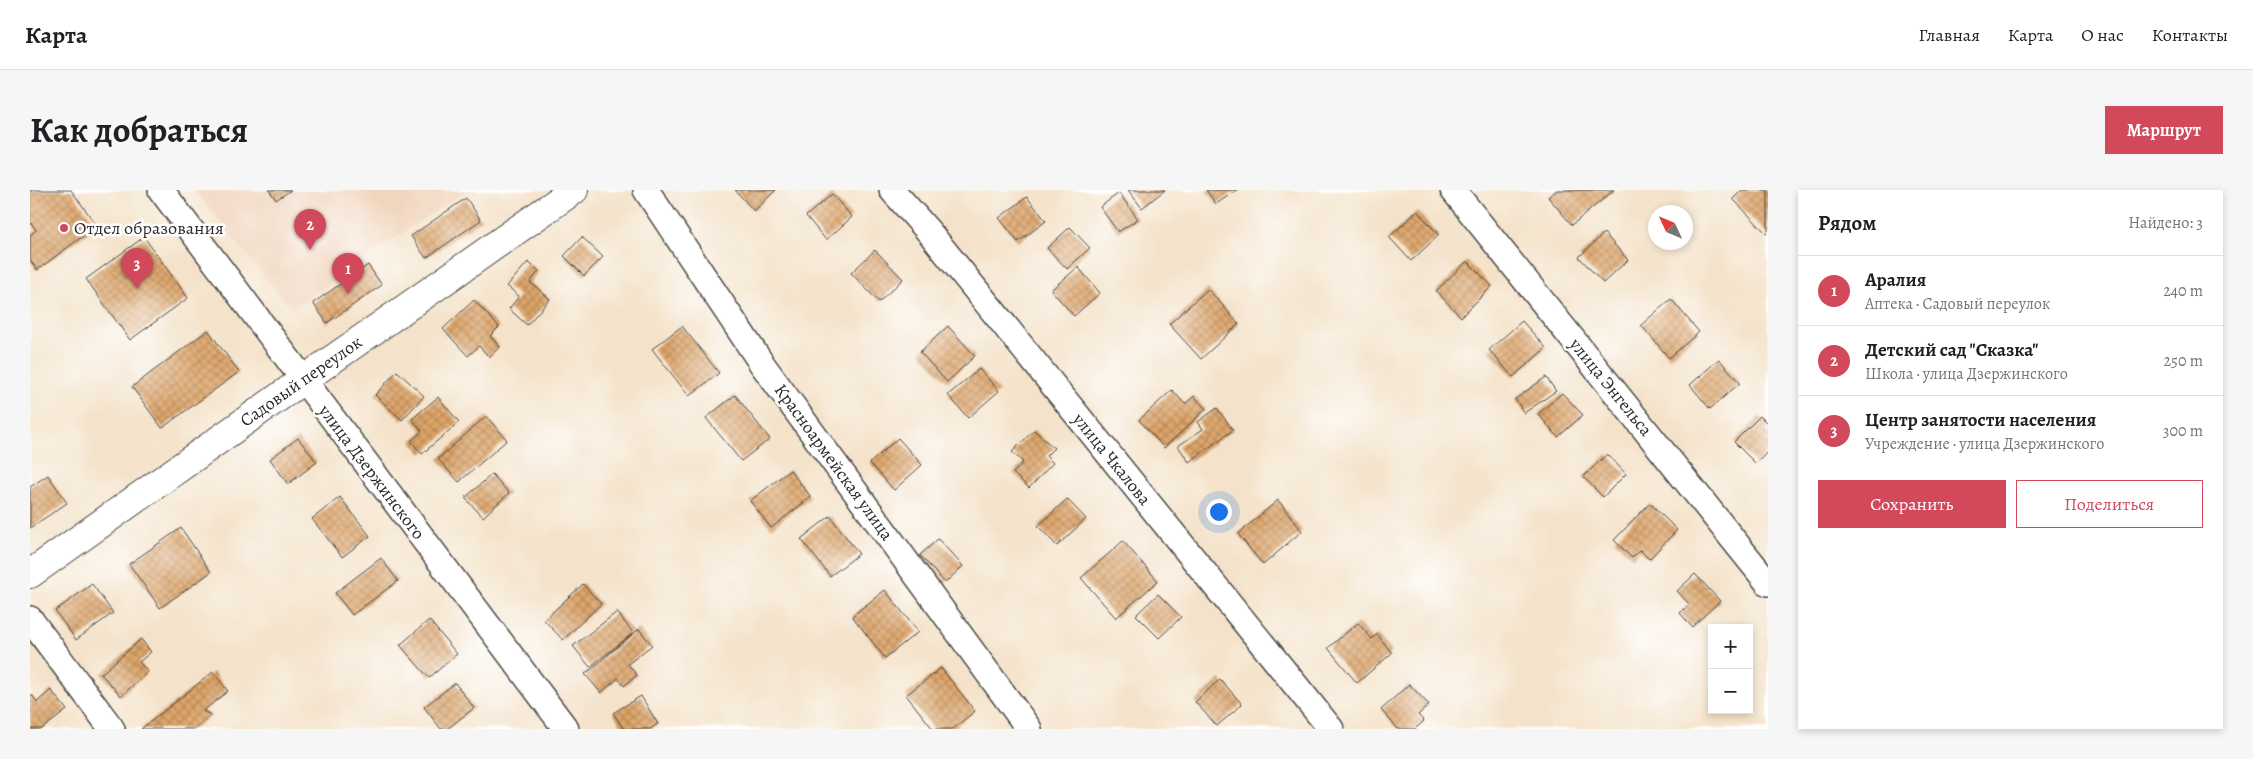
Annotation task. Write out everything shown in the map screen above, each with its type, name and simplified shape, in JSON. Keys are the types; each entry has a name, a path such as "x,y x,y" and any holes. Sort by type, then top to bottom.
{"street":[{"name":"улица Дзержинского","path":"161,190 566,729"},
{"name":"Садовый переулок","path":"30,574 302,380 574,190"},
{"name":"Красноармейская улица","path":"646,190 762,364 1029,729"},
{"name":"улица Чкалова","path":"892,190 942,249 1331,729"},
{"name":"улица Энгельса","path":"1453,190 1768,583"},
{"path":"30,619 112,729"}],"shaded area":[{"path":"194,190 466,190 291,309"}],"building":[{"name":"Отдел образования","path":"30,190 71,190 97,226 37,270 30,260 30,235 36,230 30,222"},
{"path":"269,190 291,190 276,200"},
{"path":"735,190 776,190 754,211"},
{"path":"1128,190 1165,190 1142,208"},
{"path":"1206,190 1237,190 1216,204"},
{"path":"1557,190 1614,190 1572,225 1548,197"},
{"path":"1742,190 1768,190 1768,231 1766,233 1733,199"},
{"path":"1119,193 1138,219 1118,232 1100,207"},
{"path":"832,194 852,217 826,240 806,216"},
{"path":"1027,197 1046,221 1018,242 999,218"},
{"path":"466,198 481,220 426,258 411,236"},
{"path":"1417,211 1439,235 1411,261 1389,237"},
{"path":"1070,227 1090,248 1067,269 1047,248"},
{"path":"1604,233 1628,260 1603,283 1579,257"},
{"path":"144,237 188,298 130,340 86,279"},
{"path":"582,237 603,257 584,276 564,256"},
{"path":"875,250 903,279 879,302 851,273"},
{"path":"1467,261 1492,286 1461,317 1436,291"},
{"path":"528,262 539,271 530,282 550,299 527,325 509,309 519,296 507,286"},
{"path":"368,265 382,285 327,323 313,303"},
{"path":"1078,267 1100,293 1074,316 1051,290"},
{"path":"1208,289 1239,324 1201,359 1169,324"},
{"path":"1671,299 1699,332 1669,358 1641,325"},
{"path":"474,300 499,327 490,336 500,347 489,357 479,346 468,356 443,329"},
{"path":"1522,321 1546,348 1513,377 1489,350"},
{"path":"682,326 719,373 689,396 652,349"},
{"path":"948,326 975,356 947,382 920,352"},
{"path":"208,330 239,372 162,428 132,387"},
{"path":"1719,359 1740,383 1710,409 1690,385"},
{"path":"979,369 999,391 968,418 948,395"},
{"path":"397,371 424,396 402,420 375,395"},
{"path":"1546,377 1556,391 1524,413 1515,399"},
{"path":"1172,390 1185,404 1194,396 1206,409 1164,448 1139,420"},
{"path":"1562,393 1583,415 1558,437 1538,414"},
{"path":"735,395 770,439 741,461 706,418"},
{"path":"438,397 459,422 422,454 411,441 422,431 412,419"},
{"path":"1217,408 1233,430 1189,462 1178,446 1203,429 1198,422"},
{"path":"486,416 507,440 459,482 438,459"},
{"path":"1760,416 1768,424 1768,451 1756,464 1734,442"},
{"path":"1034,430 1054,448 1046,456 1053,463 1029,488 1013,473 1023,462 1012,452"},
{"path":"298,438 317,462 288,484 270,459"},
{"path":"898,438 922,465 894,490 870,463"},
{"path":"1607,454 1626,474 1603,497 1583,477"},
{"path":"790,470 811,497 771,528 750,501"},
{"path":"492,474 509,493 483,517 465,498"},
{"path":"48,475 67,503 30,528 30,487"},
{"path":"340,497 370,536 342,557 312,519"},
{"path":"1067,499 1086,519 1057,546 1038,526"},
{"path":"1278,500 1302,531 1263,565 1238,534"},
{"path":"1650,503 1677,530 1649,559 1640,550 1632,558 1614,540"},
{"path":"830,516 859,554 830,576 801,539"},
{"path":"181,528 211,572 160,608 129,564"},
{"path":"938,539 963,566 945,583 920,555"},
{"path":"1123,541 1158,581 1116,618 1081,578"},
{"path":"381,558 398,581 352,615 335,593"},
{"path":"1695,574 1720,601 1692,627 1680,613 1689,604 1677,591"},
{"path":"92,584 113,613 76,640 55,611"},
{"path":"583,584 601,604 563,640 544,620"},
{"path":"885,590 918,632 885,658 852,616"},
{"path":"1158,594 1181,617 1159,638 1136,615"},
{"path":"617,612 633,633 590,667 573,646"},
{"path":"429,620 457,654 429,678 400,645"},
{"path":"1358,623 1372,639 1377,634 1392,653 1357,683 1328,648"},
{"path":"639,629 652,645 628,664 637,675 624,686 618,678 601,693 585,674"},
{"path":"141,639 151,652 139,662 148,672 121,696 101,674"},
{"path":"941,668 975,711 953,729 933,729 906,695"},
{"path":"213,672 228,691 203,711 211,715 194,729 141,729"},
{"path":"1220,679 1242,704 1217,726 1195,702"},
{"path":"455,683 474,708 447,729 441,729 424,707"},
{"path":"1409,684 1429,705 1418,715 1424,721 1415,729 1398,729 1381,710"},
{"path":"51,690 67,710 42,729 30,729 30,696 32,695 37,702"},
{"path":"641,696 658,724 650,729 624,729 613,713"}],"place":[{"name":"Отдел образования","path":"64,228"},
{"name":"Детский сад \"Сказка\"","path":"310,250"},
{"name":"Центр занятости населения","path":"137,289"},
{"name":"Аралия","path":"348,294"}]}
